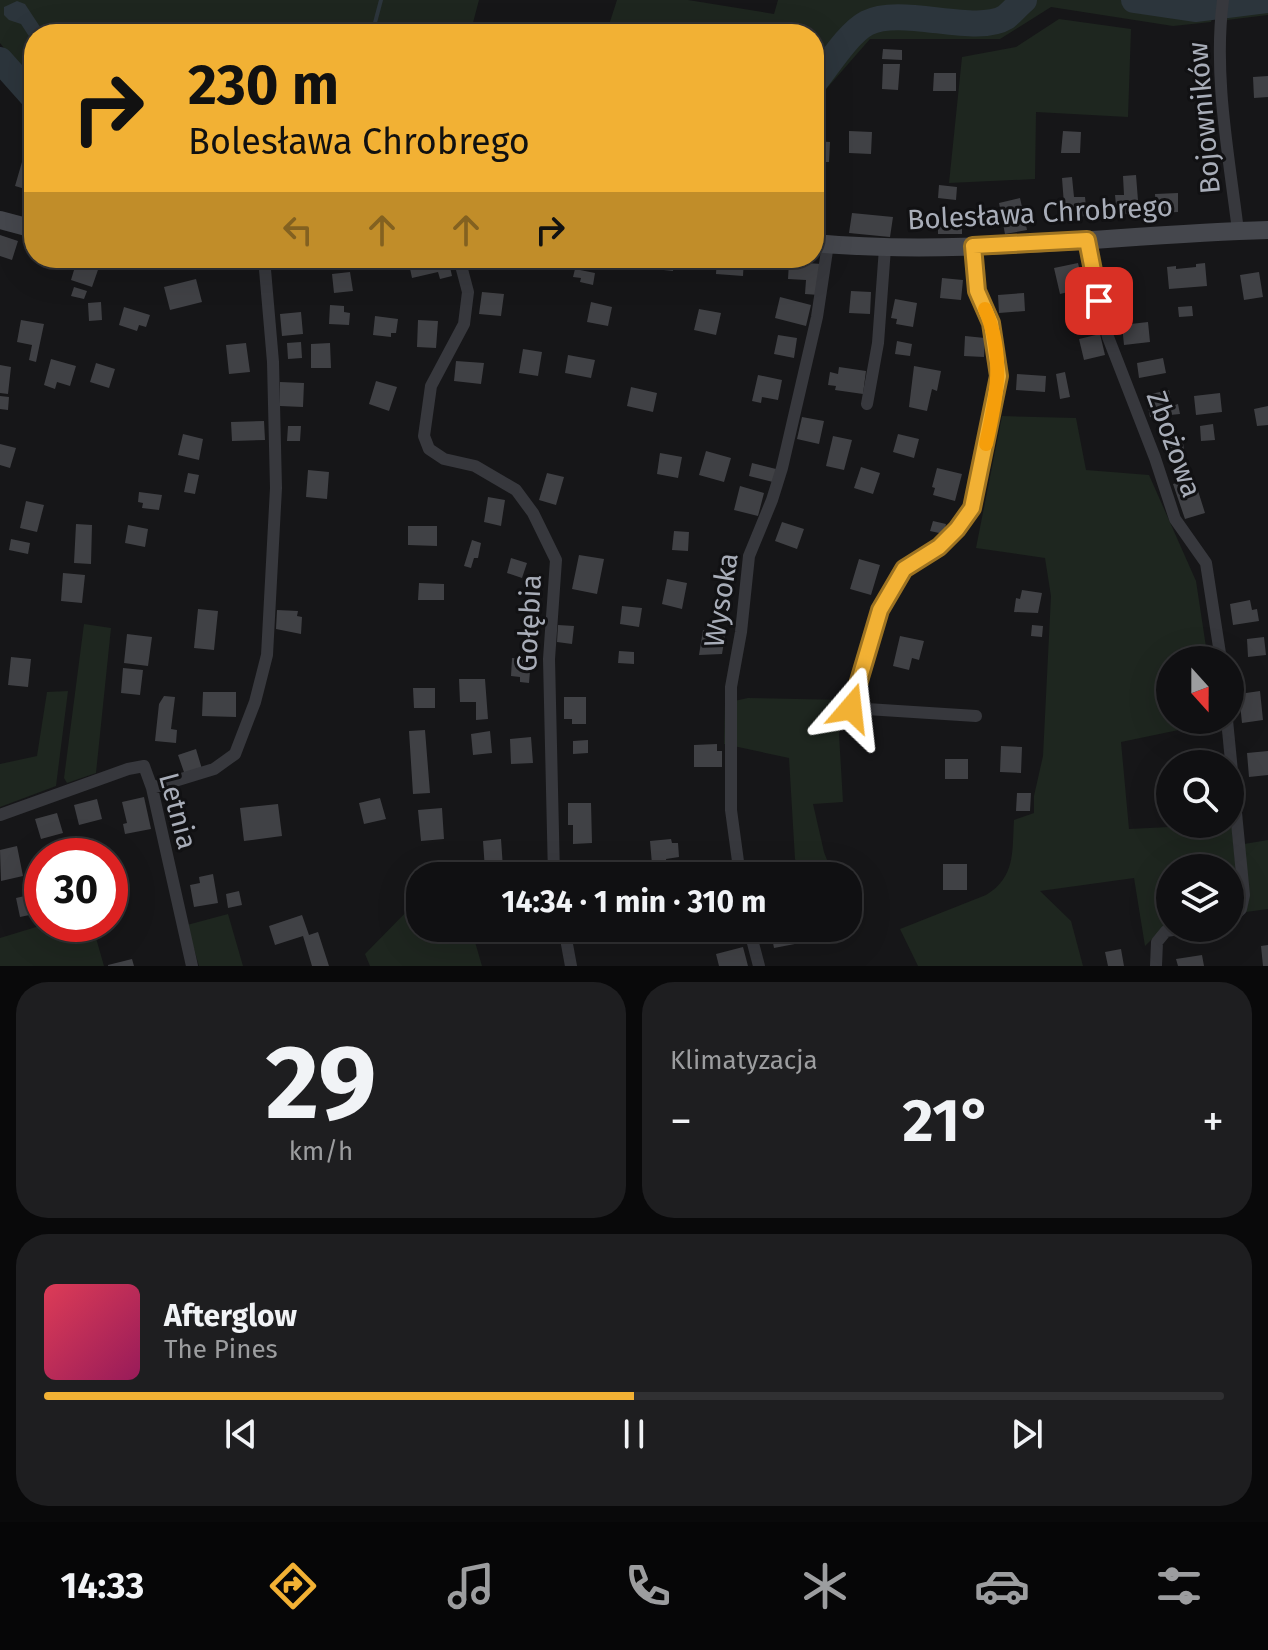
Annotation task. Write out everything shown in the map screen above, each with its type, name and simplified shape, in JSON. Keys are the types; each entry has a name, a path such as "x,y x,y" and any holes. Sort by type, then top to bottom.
{"street":[{"name":"Bojowników","path":"1223,0 1219,34 1238,231"},
{"path":"0,220 24,226"},
{"name":"Bolesława Chrobrego","path":"824,244 885,248 973,246 1268,230"},
{"name":"Zbożowa","path":"1087,240 1108,337 1145,430 1175,519 1206,563 1219,646"},
{"path":"973,246 977,291 991,323 999,376 972,508 939,547 904,569 880,610 851,708 976,716"},
{"path":"867,404 878,343 885,248"},
{"path":"152,788 214,769 235,754 255,702 267,655 276,488 273,362 263,268"},
{"name":"Gołębia","path":"462,268 468,292 464,324 431,386 424,436 429,449 444,459 475,466 516,490 533,513 556,560 549,659 554,862"},
{"name":"Wysoka","path":"738,862 731,810 731,687 741,632 749,556 782,468 817,317 820,268"},
{"path":"1228,734 1240,854"},
{"name":"Letnia","path":"0,815 144,766 152,788 192,966"},
{"path":"567,942 571,966"},
{"path":"753,942 759,966"},
{"path":"1156,966 1157,942"}],"shaded area":[{"path":"0,0 479,0 473,24 24,24 24,73 0,43"},
{"path":"617,0 688,0 774,14 778,0 1216,0 1211,22 1173,26 1051,7 1000,39 870,39 824,92 824,24 609,24"},
{"path":"1231,0 1268,0 1268,15 1227,20"},
{"path":"17,1 25,4 38,24 24,24 24,29 4,15 4,7"},
{"path":"1059,19 1131,29 1128,117 1036,112 1035,179 949,183 962,57 1016,47"},
{"path":"1002,416 1076,418 1086,470 1149,475 1196,581 1206,646 1156,646 1156,734 1159,734 1121,742 1129,829 1156,828 1156,838 1233,838 1234,854 1156,854 1156,935 1145,946 1134,878 1040,891 1071,921 1083,966 918,966 900,929 986,895 996,888 1008,872 1014,820 1034,813 1034,796 1043,756 1051,596 1045,558 976,548"},
{"path":"84,624 111,628 96,773 67,783 64,778"},
{"path":"68,691 56,786 0,807 0,764 37,756 47,692"},
{"path":"748,698 846,700 839,734 843,802 813,804 828,862 796,862 789,758 724,744 725,703"},
{"path":"1268,840 1268,909 1246,912 1244,844"},
{"path":"406,912 406,942 475,942 482,966 370,966 365,954"},
{"path":"228,914 243,966 199,966 187,925"},
{"path":"24,931 24,942 97,942 104,966 0,966 0,938"}],"building":[{"path":"883,49 902,50 902,60 882,59"},
{"path":"883,64 900,64 898,90 882,89"},
{"path":"934,73 956,73 956,91 933,91"},
{"path":"1268,76 1268,97 1254,98 1253,77"},
{"path":"849,131 872,132 871,154 849,153"},
{"path":"1063,131 1081,132 1080,153 1061,153"},
{"path":"824,142 830,142 829,162 824,162"},
{"path":"22,162 24,163 24,189 15,186"},
{"path":"1136,175 1139,213 1117,215 1115,195 1124,195 1123,176"},
{"path":"1072,177 1074,197 1085,197 1087,216 1065,218 1062,178"},
{"path":"939,185 957,187 956,200 938,198"},
{"path":"1178,193 1178,212 1156,213 1155,194"},
{"path":"1020,198 1027,230 1005,234 999,203"},
{"path":"852,213 893,217 890,237 849,233"},
{"path":"938,215 962,215 962,234 938,234"},
{"path":"0,235 18,241 12,260 0,256"},
{"path":"1078,263 1084,288 1060,294 1054,268"},
{"path":"1205,263 1207,286 1169,289 1167,267 1196,267 1196,264"},
{"path":"75,268 99,268 92,287 71,280"},
{"path":"410,268 450,268 452,276 440,279 438,272 412,278"},
{"path":"644,268 673,268 673,271"},
{"path":"716,268 743,268 743,276 716,274"},
{"path":"789,268 822,268 819,295 805,294 806,280 788,279"},
{"path":"575,269 595,273 593,285 573,277"},
{"path":"350,272 353,291 334,293 332,274"},
{"path":"1259,272 1263,297 1244,300 1240,275"},
{"path":"942,278 963,280 961,300 940,298"},
{"path":"196,279 202,302 170,310 164,287"},
{"path":"74,287 87,291 84,299 71,296"},
{"path":"851,291 871,292 870,314 849,313"},
{"path":"482,292 504,294 501,316 479,314"},
{"path":"1024,293 1025,311 999,313 998,295"},
{"path":"780,297 811,305 806,326 775,318"},
{"path":"895,299 917,303 913,327 896,324 897,319 891,318"},
{"path":"101,302 102,320 89,321 88,303"},
{"path":"591,302 612,307 608,326 587,322"},
{"path":"330,305 344,306 344,312 350,313 349,325 329,324"},
{"path":"1192,306 1193,316 1179,317 1178,307"},
{"path":"124,307 150,315 146,327 139,325 137,331 119,325"},
{"path":"699,309 721,313 716,335 694,330"},
{"path":"301,312 303,334 282,336 280,314"},
{"path":"375,316 398,319 396,333 391,333 391,337 373,335"},
{"path":"21,320 44,324 36,362 29,360 32,345 17,342"},
{"path":"418,320 438,321 436,348 417,347"},
{"path":"1148,322 1150,342 1124,345 1122,325"},
{"path":"1100,334 1105,355 1084,360 1079,339"},
{"path":"778,335 797,338 794,358 774,354"},
{"path":"965,336 985,338 984,357 964,356"},
{"path":"897,341 912,344 910,356 895,354"},
{"path":"301,342 302,358 288,359 287,343"},
{"path":"246,343 250,372 229,374 226,345"},
{"path":"330,343 331,368 311,368 311,344"},
{"path":"523,349 542,352 538,376 519,373"},
{"path":"568,355 595,360 591,378 565,373"},
{"path":"1163,358 1166,373 1139,378 1137,363"},
{"path":"51,359 76,366 70,386 57,382 55,389 44,385"},
{"path":"456,361 484,363 481,384 454,381"},
{"path":"96,363 115,369 109,388 90,382"},
{"path":"0,365 11,367 8,394 0,393"},
{"path":"914,366 941,371 937,391 932,389 927,411 909,407"},
{"path":"839,367 866,371 863,394 835,390 836,386 828,385 830,372 838,374"},
{"path":"1065,372 1070,397 1060,399 1056,374"},
{"path":"1017,374 1046,376 1045,392 1016,390"},
{"path":"758,375 782,380 778,400 762,397 761,403 752,401"},
{"path":"376,381 397,387 389,411 369,404"},
{"path":"280,382 304,383 303,407 280,406"},
{"path":"631,387 657,393 653,412 627,406"},
{"path":"1169,390 1172,406 1178,404 1180,414 1150,417 1146,395"},
{"path":"1220,393 1222,412 1196,415 1194,396"},
{"path":"0,396 9,397 8,410 0,409"},
{"path":"1268,406 1268,425 1257,426 1254,409"},
{"path":"802,417 824,421 819,444 797,439"},
{"path":"264,421 265,440 232,441 231,422"},
{"path":"1213,424 1215,440 1201,441 1200,426"},
{"path":"288,426 301,426 300,441 287,441"},
{"path":"183,434 203,439 199,460 178,455"},
{"path":"898,434 919,439 914,458 893,452"},
{"path":"833,436 852,440 844,470 826,466"},
{"path":"1182,436 1184,450 1171,452 1169,438"},
{"path":"0,444 16,448 10,468 0,465"},
{"path":"706,451 731,458 724,482 699,475"},
{"path":"660,453 682,457 678,478 657,474"},
{"path":"752,463 776,469 773,482 749,476"},
{"path":"861,467 880,473 873,494 854,488"},
{"path":"937,468 962,474 955,501 933,495"},
{"path":"308,470 329,472 327,499 306,497"},
{"path":"188,473 199,475 195,494 184,492"},
{"path":"547,473 564,477 556,505 539,500"},
{"path":"1194,478 1205,513 1185,519 1173,484"},
{"path":"740,486 764,493 758,516 734,510"},
{"path":"139,492 162,495 159,510 142,508 143,503 138,502"},
{"path":"488,497 505,500 501,526 484,522"},
{"path":"26,501 44,505 37,532 20,528"},
{"path":"933,521 946,524 944,534 930,531"},
{"path":"782,522 804,529 797,549 775,541"},
{"path":"76,524 92,525 91,564 74,563"},
{"path":"128,525 148,529 145,547 125,543"},
{"path":"408,526 437,526 437,546 408,545"},
{"path":"674,531 689,532 688,551 672,550"},
{"path":"11,539 30,543 28,554 9,550"},
{"path":"472,540 481,543 478,558 474,558 471,568 464,566"},
{"path":"579,555 604,559 597,594 572,589"},
{"path":"511,558 527,563 522,578 507,573"},
{"path":"859,559 880,565 871,595 850,589"},
{"path":"63,573 85,575 82,603 61,601"},
{"path":"667,579 687,583 682,609 662,604"},
{"path":"419,583 444,584 444,600 418,600"},
{"path":"1022,590 1042,593 1038,613 1014,612 1016,598 1020,599"},
{"path":"1250,600 1252,610 1257,609 1259,621 1233,625 1230,604"},
{"path":"622,606 642,608 639,627 620,624"},
{"path":"198,609 218,611 214,650 194,648"},
{"path":"277,610 298,611 297,616 302,617 301,634 276,629"},
{"path":"558,625 574,626 572,644 557,642"},
{"path":"1032,625 1043,626 1042,637 1031,636"},
{"path":"703,630 725,636 722,654 699,655"},
{"path":"127,634 152,637 148,666 124,663"},
{"path":"900,636 924,641 919,660 912,658 909,670 893,666"},
{"path":"1264,637 1266,655 1248,657 1247,639"},
{"path":"619,651 634,652 634,664 618,663"},
{"path":"11,657 31,659 28,687 8,685"},
{"path":"512,658 531,659 529,683 511,676"},
{"path":"123,668 143,670 140,695 121,693"},
{"path":"459,679 485,679 488,719 476,720 476,702 460,702"},
{"path":"413,688 435,688 435,708 414,708"},
{"path":"1260,691 1263,720 1244,723 1244,693"},
{"path":"203,692 236,692 236,717 202,716"},
{"path":"164,696 175,697 171,729 177,730 176,743 155,741 159,704"},
{"path":"564,697 586,697 586,724 572,724 572,719 564,719"},
{"path":"425,730 430,793 413,794 409,731"},
{"path":"490,731 492,753 473,755 471,734"},
{"path":"531,737 533,763 511,764 510,739"},
{"path":"588,740 588,753 573,754 573,741"},
{"path":"717,744 717,751 722,751 722,767 694,767 694,745"},
{"path":"1001,746 1022,747 1021,773 1000,772"},
{"path":"196,749 202,769 185,775 178,755"},
{"path":"1268,751 1268,775 1249,777 1247,753"},
{"path":"945,759 968,759 968,779 945,779"},
{"path":"1017,793 1031,793 1030,811 1016,811"},
{"path":"144,797 151,829 125,834 123,824 127,823 122,802"},
{"path":"380,798 386,819 364,824 359,803"},
{"path":"97,799 102,819 79,825 74,805"},
{"path":"568,803 591,803 592,843 573,844 573,825 568,825"},
{"path":"278,804 282,836 244,841 240,808"},
{"path":"442,808 444,839 421,841 418,810"},
{"path":"57,813 63,833 41,838 35,819"},
{"path":"501,839 503,862 484,862 483,841"},
{"path":"671,839 672,843 678,843 679,857 666,859 666,862 652,862 650,841"},
{"path":"17,846 23,876 1,881 0,850"},
{"path":"943,864 967,864 967,890 943,890"},
{"path":"213,874 218,903 194,907 190,885 200,883 199,877"},
{"path":"239,891 242,905 228,908 226,894"},
{"path":"24,896 24,916 20,917 16,898"},
{"path":"302,915 309,935 318,932 329,966 312,966 303,936 275,945 269,926"},
{"path":"773,942 800,942 800,943 774,948"},
{"path":"1268,945 1268,966 1263,966 1261,946"},
{"path":"743,947 748,966 719,966 716,954"},
{"path":"1121,949 1124,966 1108,966 1105,952"},
{"path":"1202,955 1204,966 1178,966 1176,959"},
{"path":"132,959 134,966 108,966 108,965"}],"waterway":[{"path":"375,24 381,0"},
{"path":"824,70 846,42 867,23 899,17 958,23 993,22 1006,17 1024,0"},
{"path":"1134,0 1195,9 1268,0"},
{"path":"0,60 24,87"}],"slow traffic":[{"path":"985,309 991,323 999,376 986,444"}],"route":[{"path":"851,708 880,610 904,569 939,547 972,508 999,376 991,323 977,291 973,246 1087,240 1099,301"}]}
